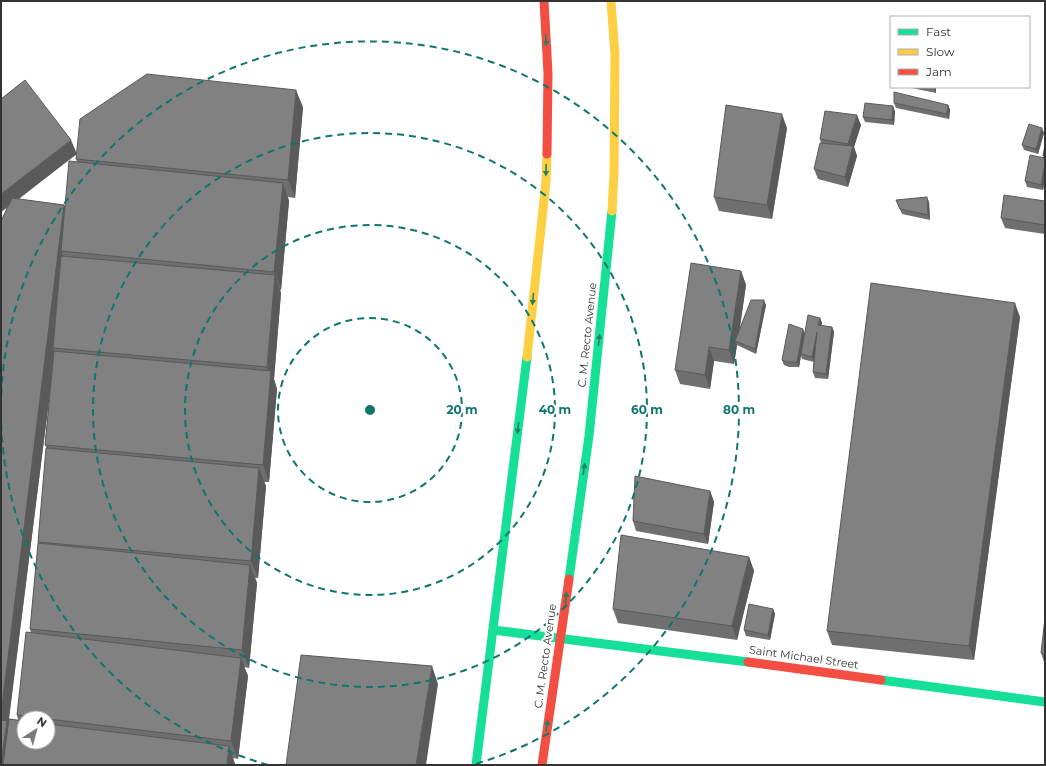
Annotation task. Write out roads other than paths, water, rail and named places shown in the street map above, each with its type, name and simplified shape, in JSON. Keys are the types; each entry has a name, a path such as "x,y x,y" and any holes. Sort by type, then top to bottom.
{"main road":[{"path":"476,765 532,312 546,182 548,73 544,1"},
{"name":"C. M. Recto Avenue","path":"542,765 589,436 612,217 614,174 615,55 611,1"},
{"name":"Saint Michael Street","path":"493,630 703,656 1045,702"}]}
